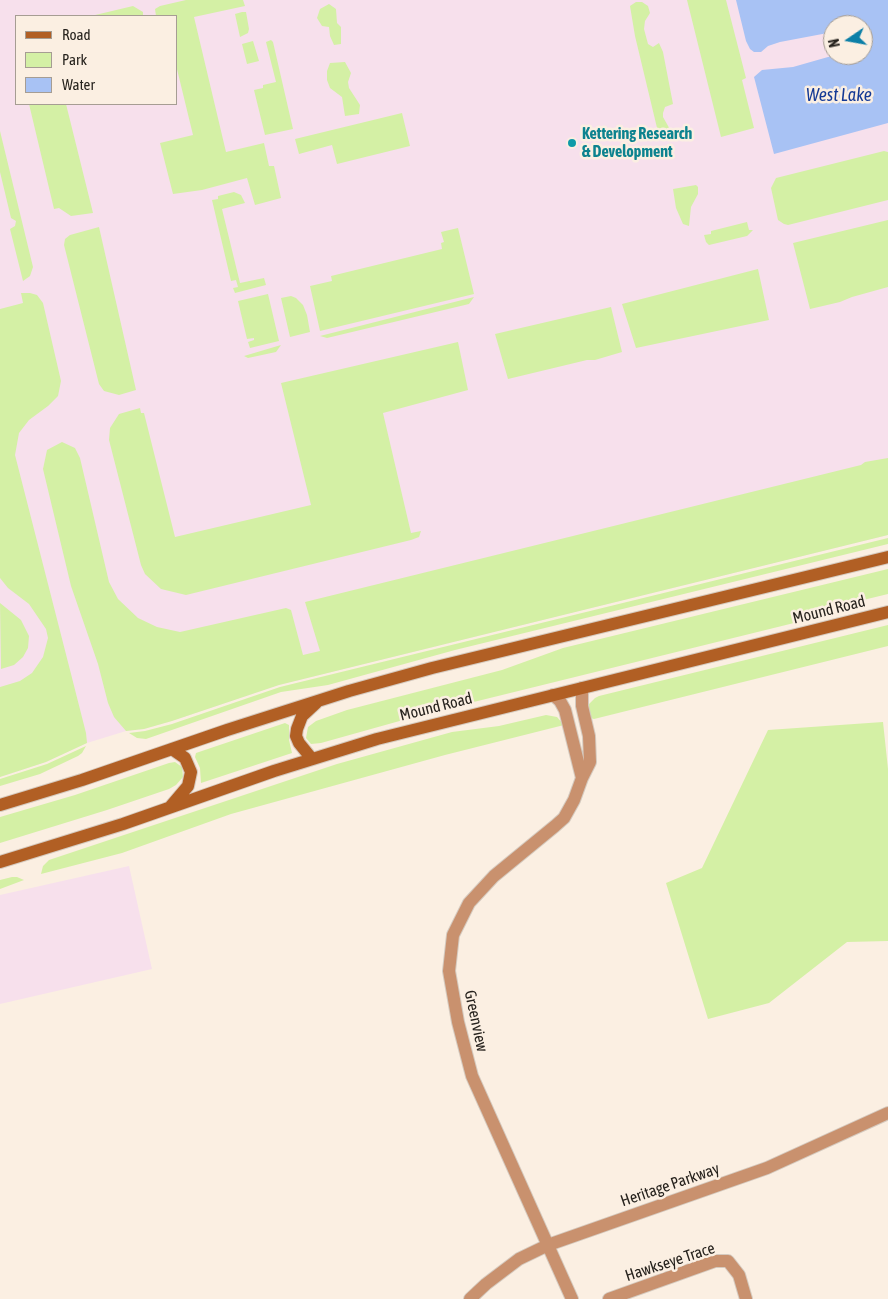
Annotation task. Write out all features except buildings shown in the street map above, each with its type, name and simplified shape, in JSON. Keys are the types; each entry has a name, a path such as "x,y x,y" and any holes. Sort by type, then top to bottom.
{"main road":[{"path":"0,805 82,780 320,700 432,668 888,557"},
{"name":"Mound Road","path":"0,862 123,824 312,759 418,728 888,612"},
{"path":"312,759 299,743 296,736 302,716 320,700"},
{"path":"169,808 188,786 191,772 185,758 172,749"}],"street":[{"name":"Greenview","path":"572,1299 472,1076 458,1022 449,972 453,935 469,904 494,876 545,836 564,818 574,800 590,762 589,736 582,706 582,688"},
{"path":"553,695 560,701 565,710 582,778"},
{"name":"Heritage Parkway","path":"470,1299 486,1284 519,1259 548,1245 767,1168 888,1113"},
{"name":"Hawkseye Trace","path":"609,1299 715,1261 728,1261 739,1275 746,1299"}],"shaded area":[{"path":"0,0 888,0 888,535 279,685 172,721 144,729 126,731 87,743 46,762 0,777"},
{"path":"129,866 152,969 0,1004 0,895"}],"green space":[{"path":"186,0 243,0 245,6 194,17 226,152 264,143 269,166 274,166 281,198 255,205 247,178 202,190 173,194 160,143 193,135 178,73 178,15 156,15 155,9"},
{"path":"687,0 726,0 746,78 742,80 754,128 721,137"},
{"path":"636,2 642,2 648,6 650,13 645,21 644,29 648,44 653,47 659,43 663,52 673,104 665,107 663,113 663,117 672,133 663,137 658,132 635,36 630,6"},
{"path":"329,4 336,9 337,23 341,27 341,44 334,45 329,27 322,26 317,18 320,9"},
{"path":"133,6 143,12 143,15 95,15"},
{"path":"246,12 249,29 248,33 240,37 235,14"},
{"path":"271,40 293,129 265,135 254,90 263,88 263,85 276,82 266,42"},
{"path":"253,41 259,61 247,64 242,44"},
{"path":"345,62 351,73 348,82 349,88 360,105 359,114 345,116 342,97 330,88 327,80 327,71 330,63"},
{"path":"29,105 66,105 93,213 71,216 59,208 54,209"},
{"path":"402,113 410,146 337,164 332,145 299,154 295,139"},
{"path":"0,131 33,267 30,276 23,281 10,229 15,226 16,221 11,218 0,172"},
{"path":"884,151 888,152 888,200 788,225 778,220 771,188 776,178"},
{"path":"696,185 698,187 698,194 691,207 689,226 683,224 676,208 673,189"},
{"path":"234,192 241,195 245,203 222,209 240,283 264,278 266,285 235,293 233,288 238,287 236,280 231,281 212,200 218,199 218,196"},
{"path":"888,220 888,287 810,309 793,243"},
{"path":"747,222 749,230 753,230 747,236 709,245 706,242 704,235 711,234 711,231"},
{"path":"99,227 136,390 119,395 104,391 99,384 64,245 65,239 70,235"},
{"path":"458,228 474,294 320,331 310,286 332,281 331,276 442,249 441,243 444,242 441,232"},
{"path":"758,269 769,320 636,348 622,304"},
{"path":"21,293 37,295 43,303 61,381 58,396 29,420 19,433 15,455 87,743 46,762 0,777 0,687 20,681 32,673 43,657 48,638 46,629 29,604 8,588 0,578 0,309 23,303"},
{"path":"268,294 279,341 250,348 248,342 254,340 254,338 247,339 238,301"},
{"path":"291,296 303,305 310,332 290,337 281,298"},
{"path":"474,297 469,304 327,338 320,336"},
{"path":"611,307 622,352 595,360 587,360 508,379 495,334"},
{"path":"458,342 468,390 383,413 411,533 421,531 419,537 186,595 161,589 145,574 141,565 109,440 110,428 119,414 140,408 141,413 144,413 175,537 311,505 281,383"},
{"path":"281,345 276,352 248,358 244,356"},
{"path":"62,442 75,448 80,458 109,582 118,599 138,618 157,627 180,632 286,608 291,610 303,655 320,651 305,602 861,465 865,462 888,458 888,535 279,685 172,721 144,729 126,731 114,717 108,703 98,664 71,586 43,469 47,450"},
{"path":"888,538 888,544 455,650 328,685 281,692 146,739 137,738 129,733 172,724 280,687"},
{"path":"888,569 888,594 855,602 794,623 421,715 321,743 311,744 306,738 308,727 316,721 347,710 502,670 563,648"},
{"path":"0,603 21,620 29,636 28,648 23,657 14,665 1,669"},
{"path":"888,625 888,646 594,719 590,718 589,704 599,696"},
{"path":"546,715 557,717 564,725 445,755 231,814 122,853 41,874 43,866 49,860 337,764 452,732 499,726"},
{"path":"883,722 888,769 888,941 847,942 769,1003 708,1019 666,883 702,868 768,730"},
{"path":"285,723 289,725 289,740 292,753 201,783 200,768 195,757 196,753"},
{"path":"86,746 78,756 40,774 0,786 0,779 47,764"},
{"path":"175,762 182,767 183,777 176,785 169,789 0,843 0,817"},
{"path":"12,877 24,880 0,889 0,880"}],"water":[{"name":"West Lake","path":"736,0 888,0 888,123 774,154 754,77 762,70 793,67 823,58 823,65 873,65 873,15 823,15 823,34 780,42 768,46 761,52 754,52 746,41"}],"place":[{"name":"Kettering Research & Development","path":"572,143"}]}
